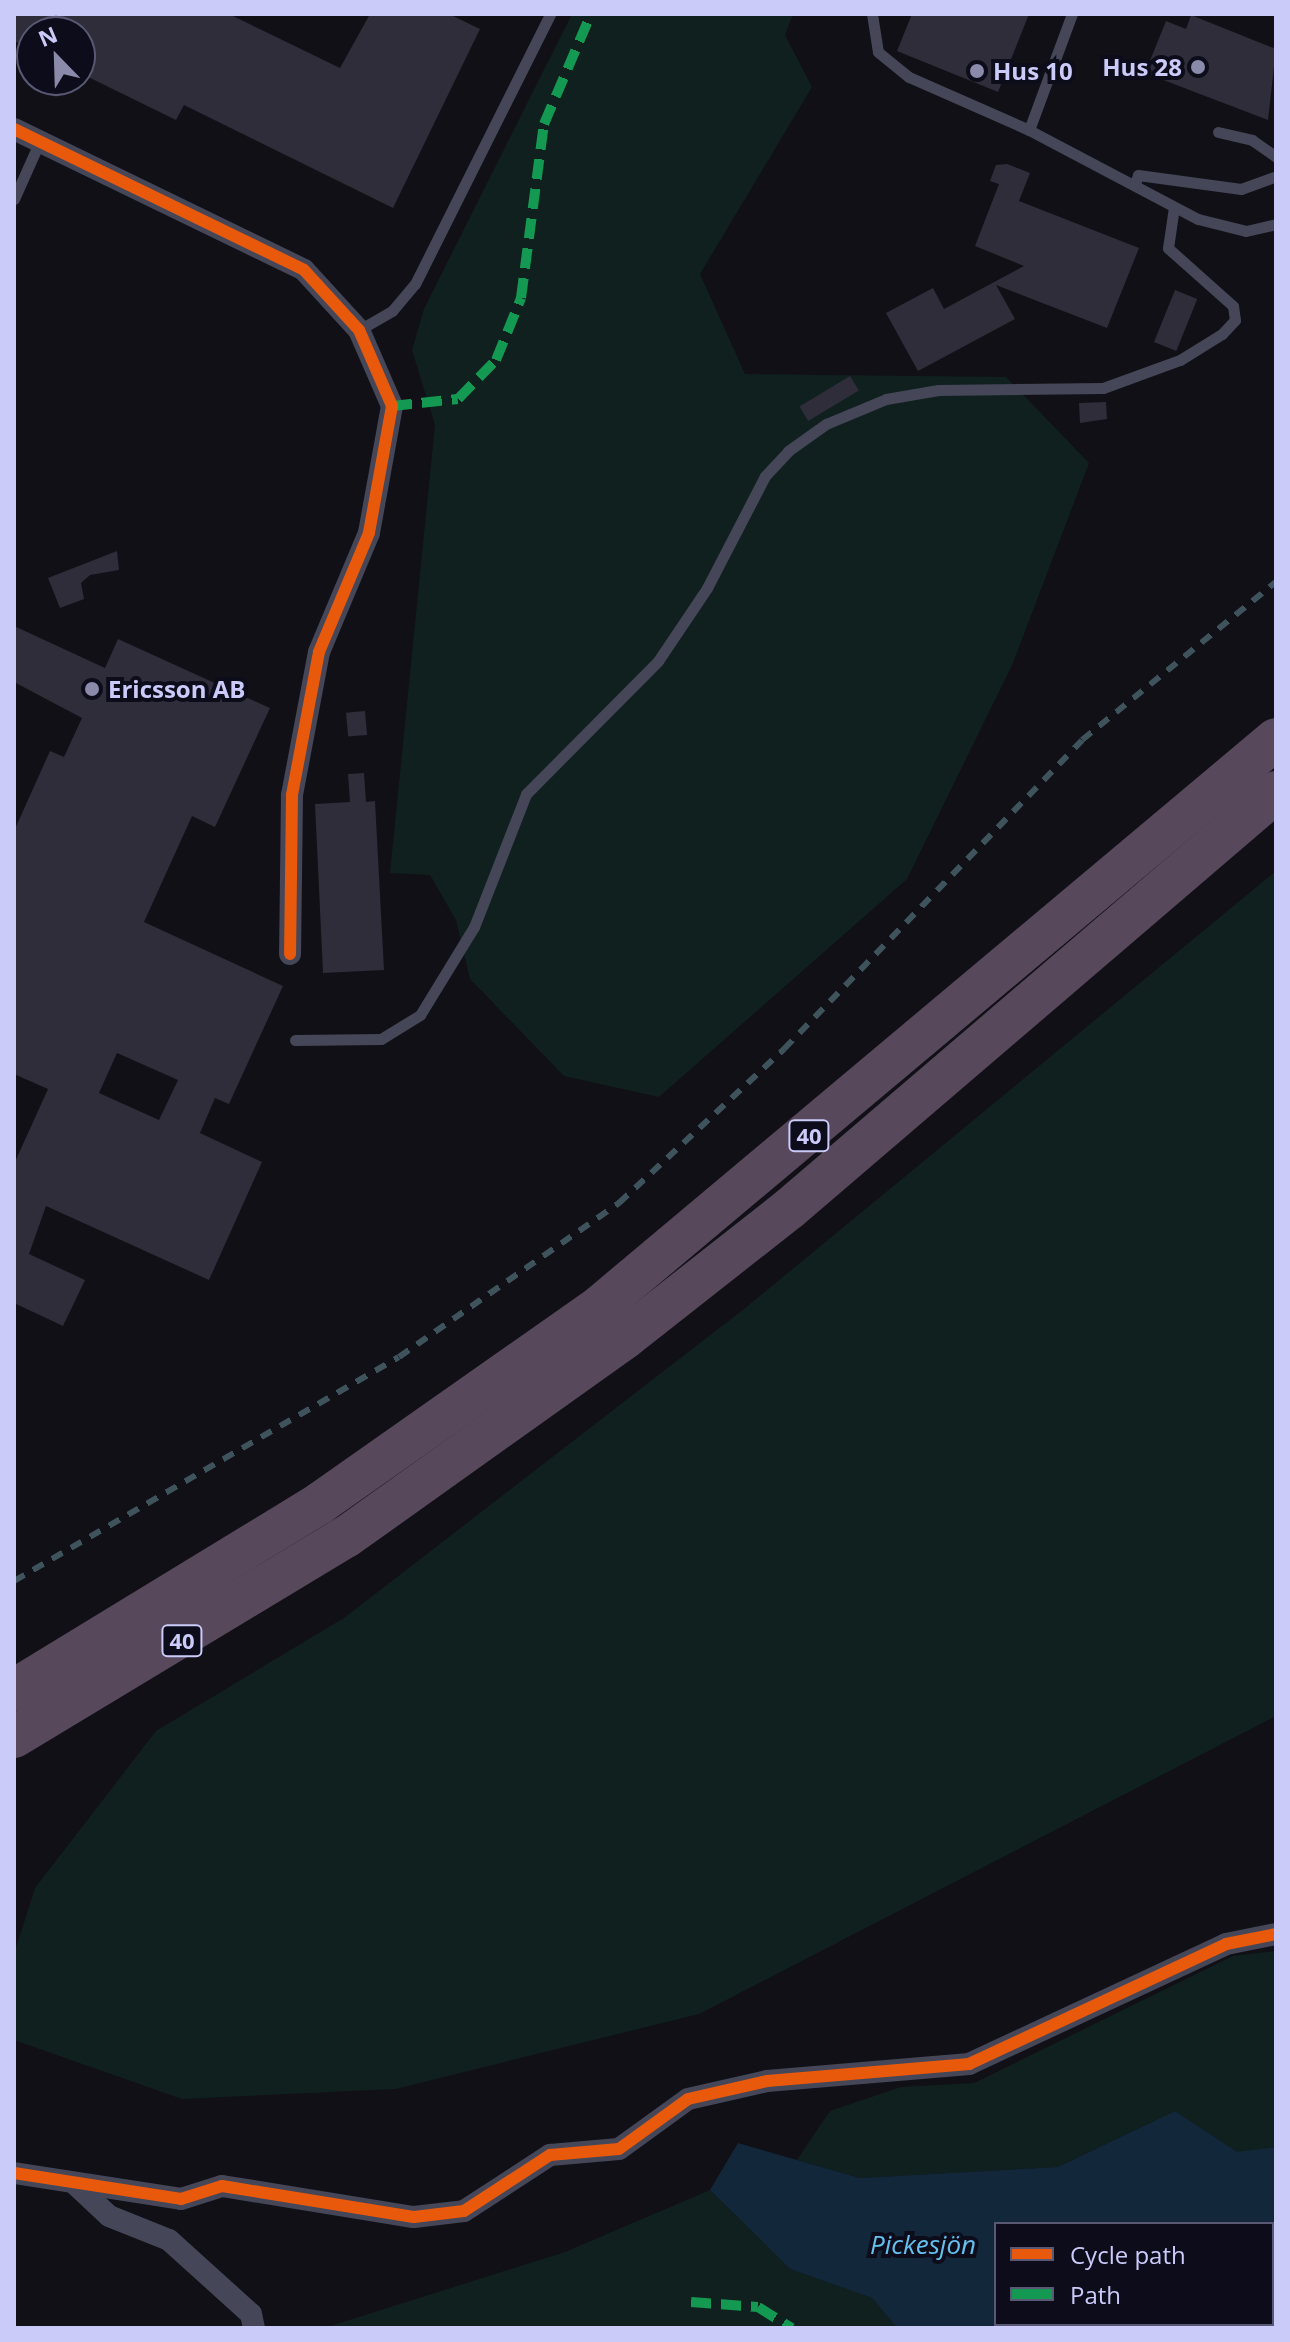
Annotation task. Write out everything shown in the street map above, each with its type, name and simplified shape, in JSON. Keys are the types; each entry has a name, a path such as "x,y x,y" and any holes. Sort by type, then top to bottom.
{"highway":[{"name":"40","path":"14,1690 332,1495 600,1306 1276,739"},
{"name":"40","path":"14,1737 320,1554 625,1338 789,1209 1276,792"}],"street":[{"path":"14,129 276,251 335,296 359,330 392,406 386,465 369,533 319,652 292,795 290,954"},
{"path":"14,2173 181,2199 222,2186 414,2217 464,2211 550,2155 619,2149 688,2099 767,2081 969,2064 1226,1944 1276,1934"},
{"path":"76,2185 109,2216 169,2240 251,2314 254,2328"},
{"path":"169,2240 181,2199"}],"lane":[{"path":"359,330 392,311 415,284 550,14"},
{"path":"872,14 878,52 909,77 1029,130 1174,207 1246,231 1276,224"},
{"path":"1029,130 1072,14"},
{"path":"1218,132 1252,140 1276,157"},
{"path":"14,199 40,141"},
{"path":"1135,184 1138,175 1241,189 1276,176"},
{"path":"295,1040 381,1039 420,1015 474,927 526,794 658,661 707,588 765,476 788,451 826,424 886,399 938,390 1103,388 1180,360 1222,334 1235,320 1233,306 1168,248 1174,207"}],"shaded area":[{"path":"572,14 793,14 785,35 812,87 700,274 745,374 1006,377 1089,463 1013,663 907,879 659,1097 564,1076 470,979 456,920 430,875 390,873 435,425 412,350 424,309"},
{"path":"1276,871 1276,1716 699,2014 395,2089 182,2099 14,2040 14,1954 35,1888 156,1731 344,1618 744,1309"},
{"path":"1276,1951 1276,2147 1237,2153 1175,2111 1058,2167 860,2178 797,2160 830,2111 901,2087 974,2083 1233,1956"},
{"path":"710,2190 790,2269 872,2298 897,2328 324,2328 565,2252"}],"water":[{"name":"Pickesjön","path":"1175,2111 1237,2152 1276,2147 1276,2328 897,2328 872,2298 790,2269 710,2190 738,2143 860,2178 1058,2167"}],"building":[{"path":"14,14 229,14 340,68 370,14 449,14 480,29 393,208 184,105 176,120 96,81 96,16 16,16 14,41"},
{"name":"Hus 10","path":"912,14 1029,14 998,92 897,51"},
{"name":"Hus 28","path":"1191,15 1276,49 1268,120 1145,73 1166,21 1186,29"},
{"path":"1007,164 1030,173 1019,201 1139,248 1107,328 996,285 1015,319 918,371 886,313 933,288 944,309 1024,266 975,246 999,184 990,181 996,165"},
{"path":"1175,290 1197,299 1176,351 1154,342"},
{"path":"850,376 859,391 808,421 799,406"},
{"path":"1106,402 1107,419 1080,423 1079,403"},
{"path":"117,551 119,570 90,575 81,583 84,599 60,608 48,578"},
{"path":"14,626 105,668 118,639 270,708 215,827 192,816 144,922 283,986 229,1104 215,1098 200,1133 262,1162 209,1280 46,1206 29,1254 85,1280 63,1326 14,1303 14,1164 48,1089 14,1074 14,831 50,751 64,757 82,718 14,682","holes":["117,1053 178,1080 159,1120 99,1093"]},
{"path":"365,711 367,735 348,737 346,713"},
{"path":"364,773 366,802 375,801 384,970 323,973 315,804 350,802 348,774"}],"railway":[{"path":"14,1581 399,1357 619,1203 784,1049 1082,740 1276,582"}],"marked path":[{"path":"392,406 458,399 496,360 521,298 544,124 591,14"},
{"path":"691,2302 758,2307 792,2328"}],"cycle path":[{"path":"14,129 304,270 359,330 392,406 369,533 319,652 292,795 290,954"},
{"path":"14,2173 181,2199 222,2186 414,2217 464,2211 550,2155 619,2149 688,2099 767,2081 969,2064 1226,1944 1276,1934"}],"place":[{"name":"Hus 28","path":"1198,67"},
{"name":"Hus 10","path":"977,71"},
{"name":"Ericsson AB","path":"92,689"}]}
